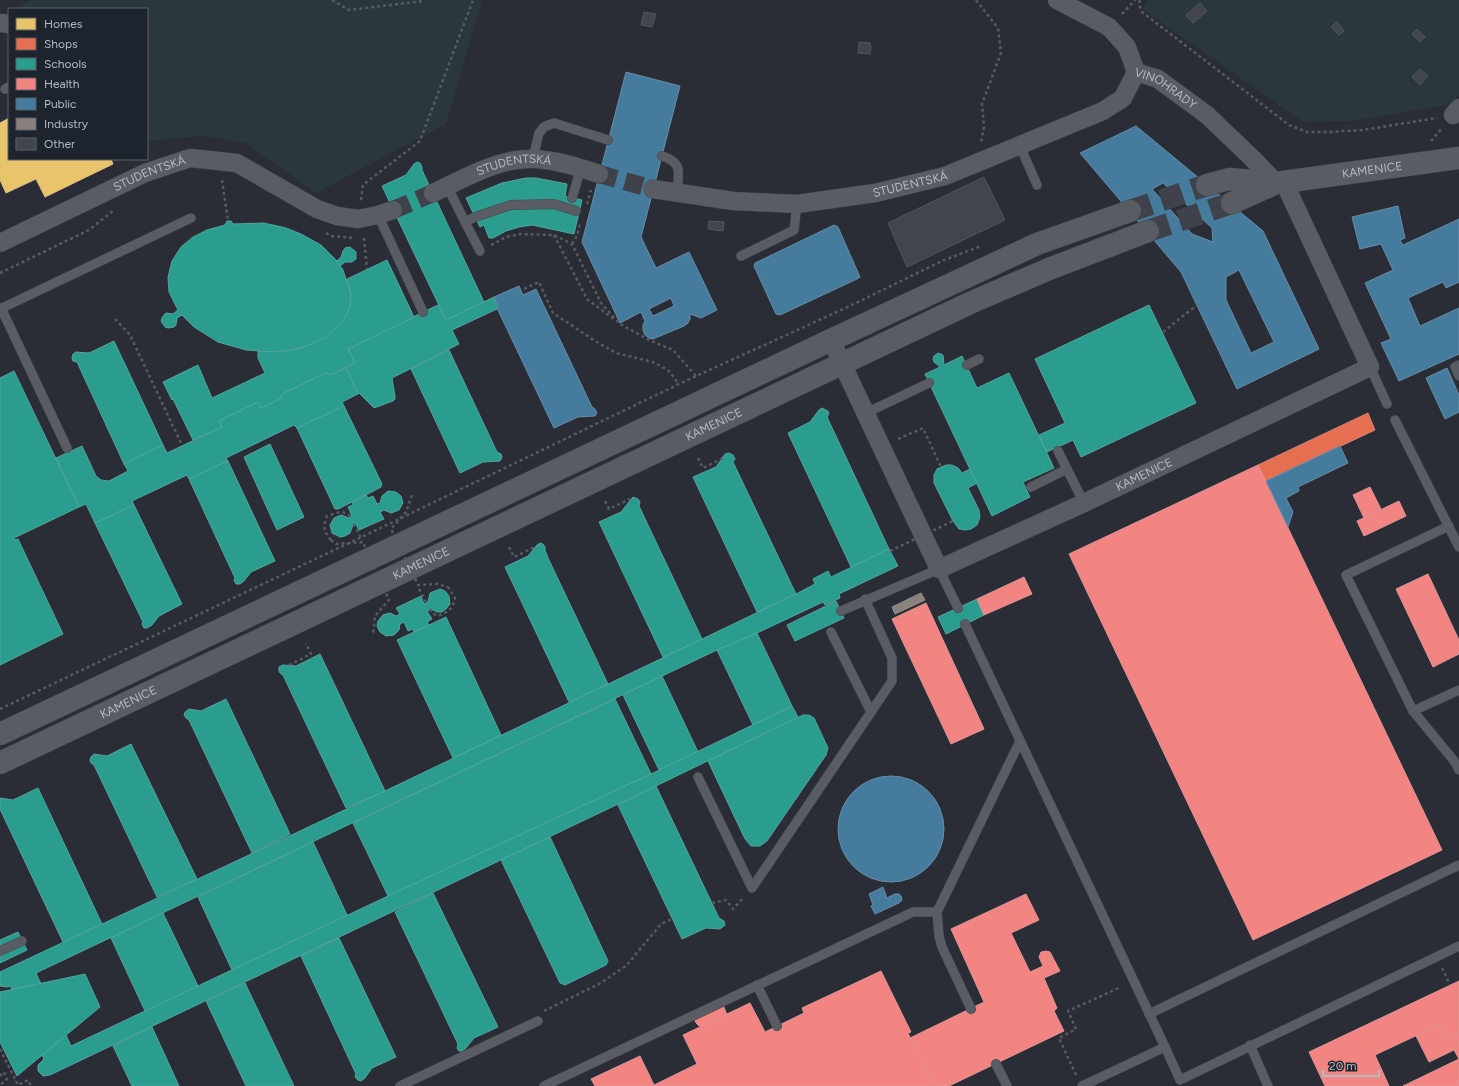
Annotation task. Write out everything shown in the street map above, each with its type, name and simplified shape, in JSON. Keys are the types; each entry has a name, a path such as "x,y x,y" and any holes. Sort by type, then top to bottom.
{"street":[{"name":"VINOHRADY","path":"1057,0 1109,27 1127,47 1136,72 1158,79 1207,115 1280,183"},
{"name":"STUDENTSKÁ","path":"653,190 733,201 797,204 875,193 945,176 1103,111 1123,98 1136,72"},
{"name":"STUDENTSKÁ","path":"0,243 142,166 190,158 236,163 317,209 337,216 358,219 386,213"},
{"name":"STUDENTSKÁ","path":"440,190 504,162 532,158 564,163 579,176 596,180"},
{"name":"KAMENICE","path":"1207,185 1229,179 1280,183 1459,158"},
{"name":"KAMENICE","path":"1232,203 1280,183"},
{"path":"1280,183 1370,367"},
{"path":"0,734 831,340 1038,244 1130,211"},
{"name":"KAMENICE","path":"0,763 970,303 1035,275 1148,231"},
{"path":"831,340 939,569"},
{"name":"KAMENICE","path":"939,569 1084,503 1370,367"}],"lane":[{"path":"532,158 540,133 544,127 554,123 608,140"},
{"path":"1020,146 1037,185"},
{"path":"662,156 672,160 676,164 678,171 677,193"},
{"path":"572,198 579,176"},
{"path":"440,190 465,222 480,251"},
{"path":"465,222 475,217 511,205 554,204 576,210"},
{"path":"741,256 794,230 797,204"},
{"path":"386,213 423,312"},
{"path":"67,448 1,309 191,218"},
{"path":"966,365 979,359"},
{"path":"1459,365 1455,367 1459,376"},
{"path":"1370,367 1387,404"},
{"path":"866,413 929,383"},
{"path":"1395,420 1459,547"},
{"path":"1058,450 1084,503"},
{"path":"1031,487 1067,469"},
{"path":"1449,526 1346,575 1413,711 1455,762 1459,770"},
{"path":"841,611 939,569 958,608"},
{"path":"698,778 752,888 892,681 892,658 866,599"},
{"path":"965,624 1182,1083 1250,1045 1459,946"},
{"path":"832,632 871,712"},
{"path":"1413,711 1459,690"},
{"path":"971,1009 942,946 939,936 936,912 1020,741"},
{"path":"1149,1014 1459,865"},
{"path":"544,1086 913,912 936,912"},
{"path":"0,951 22,941"},
{"path":"757,985 777,1026"},
{"path":"400,1086 538,1021"},
{"path":"1250,1045 1268,1086"},
{"path":"1080,1083 1165,1047"},
{"path":"996,1064 1007,1086"}],"path":[{"path":"332,0 349,10 424,0"},
{"path":"358,219 363,185 420,141 473,0"},
{"path":"976,0 998,28 1001,53 982,104 984,127 976,164"},
{"path":"1140,0 1139,5 1142,12 1274,115 1289,125 1307,132 1363,130 1456,112"},
{"path":"1429,143 1456,112"},
{"path":"219,162 228,221"},
{"path":"579,176 596,180"},
{"path":"587,203 590,195"},
{"path":"0,273 89,230 116,208"},
{"path":"572,244 580,227"},
{"path":"480,251 506,237 532,233 554,235 572,244 601,303 620,324"},
{"path":"554,235 587,299 620,324 673,350 696,376"},
{"path":"364,238 367,269"},
{"path":"0,709 361,538 679,384 942,262 986,244"},
{"path":"524,289 539,282 554,313 595,341 616,353 653,362 668,370 679,384"},
{"path":"1163,332 1197,305"},
{"path":"115,319 130,334 181,442"},
{"path":"881,447 923,428 941,466"},
{"path":"698,458 702,468 722,458"},
{"path":"412,496 406,512 391,529 418,585 437,584 448,587 455,598 453,605 448,612 438,616 432,613 430,609"},
{"path":"606,501 609,509 630,500"},
{"path":"351,517 345,512 338,512 327,516 323,526 326,535 336,544 362,542 386,593 389,600 375,616 373,635"},
{"path":"890,551 953,522"},
{"path":"354,524 361,538"},
{"path":"509,547 514,557 535,547"},
{"path":"420,589 426,602"},
{"path":"289,665 311,654 306,643"},
{"path":"712,903 726,900 733,909"},
{"path":"538,1021 545,1010 599,984 626,966 661,924 672,919"},
{"path":"1436,957 1450,985"},
{"path":"1080,1083 1059,1038 1076,1029 1068,1011 1134,981"},
{"path":"0,1049 18,1085 28,1080 31,1086"},
{"path":"0,1076 4,1072 8,1079 0,1085"}],"shaded area":[{"path":"32,0 482,0 446,124 316,193 246,143 204,136 148,141 148,8 14,8"},
{"path":"1148,0 1459,0 1459,95 1451,104 1442,106 1352,121 1303,122 1142,9"}],"building: Homes":[{"path":"8,119 8,160 111,160 113,164 45,197 36,179 6,193 0,180 0,123"}],"building: Shops":[{"path":"1368,413 1375,430 1266,481 1258,465"}],"building: Schools":[{"path":"417,162 420,163 422,167 422,170 484,302 446,320 382,186 406,175"},
{"path":"526,178 536,178 567,184 565,196 582,200 574,234 532,225 519,227 506,231 493,238 489,238 484,225 480,227 466,198 502,183"},
{"path":"227,221 231,221 233,224 264,223 286,228 321,245 337,261 343,270 351,294 350,307 343,321 325,338 306,346 287,351 273,352 246,350 218,342 194,327 182,315 177,318 176,325 174,327 165,327 161,321 163,316 166,313 173,314 178,310 169,292 168,277 172,261 181,247 193,237 207,230 225,225"},
{"path":"350,247 356,252 356,259 352,262 345,262 340,266 337,261 341,257 345,248"},
{"path":"387,260 414,317 413,318 348,349 355,363 330,375 325,373 284,393 281,395 282,398 261,408 258,402 219,421 222,427 193,440 163,382 198,365 212,398 265,373 258,358 258,351 273,352 293,350 325,338 343,321 350,307 351,294 347,279"},
{"path":"494,297 498,307 497,309 452,330 459,344 392,378 395,396 393,401 374,408 359,393 358,394 346,368 355,363 348,349 438,305 446,320"},
{"path":"1149,305 1196,403 1081,457 1073,440 1047,452 1039,435 1065,423 1035,359"},
{"path":"114,341 163,445 124,464 77,362 73,361 72,358 73,354 76,352 89,353"},
{"path":"449,350 497,452 501,454 502,457 500,461 483,462 460,473 411,369"},
{"path":"938,353 943,355 944,365 962,356 977,388 1009,373 1054,468 1023,482 1030,497 992,516 925,374 940,367 934,362 933,359"},
{"path":"346,368 358,394 342,402 344,406 297,428 294,425 226,458 228,461 189,479 187,475 132,501 134,505 95,523 86,504 79,507 56,458 82,446 96,476 101,480 109,481 128,471 124,464 163,445 167,453 222,427 219,421 258,402 261,408 282,398 281,395 284,393 325,373 330,375"},
{"path":"14,371 79,507 14,538 15,540 18,539 63,634 0,665 0,378"},
{"path":"344,406 382,484 381,487 366,495 338,509 335,509 297,428"},
{"path":"822,408 828,411 829,414 827,417 889,549 851,567 788,433 810,422"},
{"path":"270,444 304,517 277,530 244,457"},
{"path":"729,453 733,455 735,459 733,462 796,594 757,612 693,477 716,467 725,454"},
{"path":"228,461 275,561 251,572 240,584 236,584 234,580 235,578 189,479"},
{"path":"946,465 952,465 958,468 962,473 970,469 977,483 968,488 979,510 980,517 977,525 971,529 959,529 953,521 934,483 934,475 937,469"},
{"path":"388,491 396,492 401,496 403,503 399,510 391,513 384,510 380,512 384,519 359,530 356,524 353,525 350,533 345,536 340,537 332,533 330,525 334,518 341,515 349,518 352,516 348,507 353,505 352,502 366,495 368,498 373,496 377,504 380,503 382,496"},
{"path":"633,497 638,499 640,502 639,506 702,639 663,657 599,522 621,512"},
{"path":"134,505 182,604 159,616 152,625 147,628 144,628 142,624 143,622 95,523"},
{"path":"540,543 545,547 548,558 608,684 569,702 505,567 528,556"},
{"path":"889,549 898,566 839,594 840,598 825,605 823,602 717,650 36,973 41,984 12,989 10,986 0,986 0,972 385,791 796,594 815,584 813,579 828,571 831,577"},
{"path":"440,589 445,591 449,596 450,604 442,612 437,612 431,609 427,611 432,619 427,622 429,625 414,632 413,629 408,631 404,622 400,624 399,630 394,635 386,636 380,632 377,626 378,621 383,615 390,613 396,616 400,614 396,608 421,596 424,604 428,602 430,593"},
{"path":"977,599 984,615 946,634 938,617"},
{"path":"836,601 844,618 795,641 787,625"},
{"path":"446,617 501,735 453,758 397,640"},
{"path":"757,633 792,706 753,725 717,650"},
{"path":"320,654 385,791 346,808 283,675 279,671 279,667 283,665 296,666"},
{"path":"662,676 698,752 659,770 623,695"},
{"path":"226,699 290,834 252,853 189,720 184,715 189,709 201,711"},
{"path":"615,699 651,774 388,896 353,823"},
{"path":"792,706 798,717 656,786 50,1075 43,1076 38,1071 38,1065 44,1059 42,1055 66,1035 71,1046 388,896 651,774"},
{"path":"803,715 809,715 814,718 828,748 826,755 767,841 760,846 751,846 745,839 708,761"},
{"path":"131,744 197,879 157,897 94,765 90,760 94,754 107,756"},
{"path":"656,786 719,918 724,921 725,925 720,929 706,928 682,939 618,805"},
{"path":"38,788 102,924 63,942 0,809 0,798 13,800"},
{"path":"550,837 608,961 606,965 565,985 560,983 501,860"},
{"path":"313,842 347,915 232,970 198,897"},
{"path":"433,893 498,1027 474,1038 462,1051 459,1051 457,1048 458,1044 395,912"},
{"path":"163,913 198,986 145,1011 111,938"},
{"path":"18,932 27,950 0,963 0,940"},
{"path":"339,938 396,1057 372,1068 361,1081 355,1077 356,1074 301,956"},
{"path":"85,974 100,1007 17,1076 0,1042 0,992"},
{"path":"245,983 294,1086 246,1086 206,1001"},
{"path":"152,1027 179,1086 132,1086 113,1046"}],"building: Health":[{"path":"1258,465 1442,850 1253,940 1069,554"},
{"path":"1370,487 1381,509 1364,518 1353,495"},
{"path":"1399,501 1406,516 1364,536 1357,521"},
{"path":"1428,574 1459,640 1459,654 1433,667 1396,589"},
{"path":"1024,577 1032,594 984,615 977,599"},
{"path":"926,603 984,729 951,744 892,619"},
{"path":"1026,894 1039,920 1011,933 1030,972 1043,966 1039,957 1041,952 1050,952 1060,971 1044,978 1057,1008 1054,1011 1064,1031 949,1086 933,1086 910,1038 984,1002 951,929"},
{"path":"881,971 911,1032 908,1033 933,1086 595,1086 591,1079 640,1056 654,1085 697,1064 683,1035 750,1003 765,1032 804,1013 802,1008"},
{"path":"1459,981 1459,1032 1447,1038 1441,1024 1375,1055 1389,1086 1325,1086 1309,1052"},
{"path":"723,1005 727,1015 702,1026 699,1026 696,1023 695,1020 697,1017"},
{"path":"1441,1024 1447,1038 1459,1032 1459,1059 1454,1050 1429,1062 1416,1036"},
{"path":"1459,1059 1459,1086 1403,1086"}],"building: Public":[{"path":"626,72 680,86 641,237 656,268 689,252 717,310 701,318 690,314 688,323 684,326 653,339 649,338 645,335 643,330 645,321 641,312 620,323 582,242","holes":["671,298 674,306 653,316 649,309"]},
{"path":"1136,126 1263,231 1319,349 1237,389 1181,272 1080,153","holes":["1163,183 1212,228 1213,242 1192,234 1152,189","1239,270 1274,342 1251,353 1226,300 1226,277"]},
{"path":"1398,206 1405,238 1400,240 1403,245 1459,219 1459,282 1446,288 1443,282 1408,298 1420,326 1459,308 1459,354 1399,381 1381,343 1391,339 1365,283 1393,270 1381,244 1360,249 1352,217"},
{"path":"834,225 838,227 860,277 780,315 776,314 754,266 755,263"},
{"path":"519,286 523,295 536,289 592,407 597,413 595,416 578,417 554,428 497,308 498,307 494,297"},
{"path":"1447,368 1459,395 1459,412 1445,419 1426,378"},
{"path":"1340,446 1348,463 1298,487 1299,491 1286,498 1293,512 1288,527 1266,481"},
{"path":"891,776 911,780 928,792 940,809 944,829 940,849 928,866 911,878 891,882 871,878 854,866 842,849 838,829 842,809 854,792 871,780"},
{"path":"883,887 887,898 895,894 899,894 902,900 899,903 875,914 871,906 873,905 869,894"}],"building: Industry":[{"path":"921,593 925,600 895,614 892,607"}],"building: Other":[{"path":"1200,3 1207,11 1193,23 1186,15"},
{"path":"644,12 656,14 652,27 641,25"},
{"path":"1337,22 1344,31 1339,35 1331,27"},
{"path":"1417,29 1425,37 1420,42 1412,34"},
{"path":"859,42 870,43 870,54 858,53"},
{"path":"1420,69 1428,76 1420,85 1412,77"},
{"path":"984,177 1005,220 907,267 888,223"},
{"path":"709,221 724,222 723,231 708,229"}],"tunnel":[{"path":"599,174 653,189"},
{"path":"1130,211 1207,185"},
{"path":"393,210 433,193"},
{"path":"1148,231 1232,203"}]}
